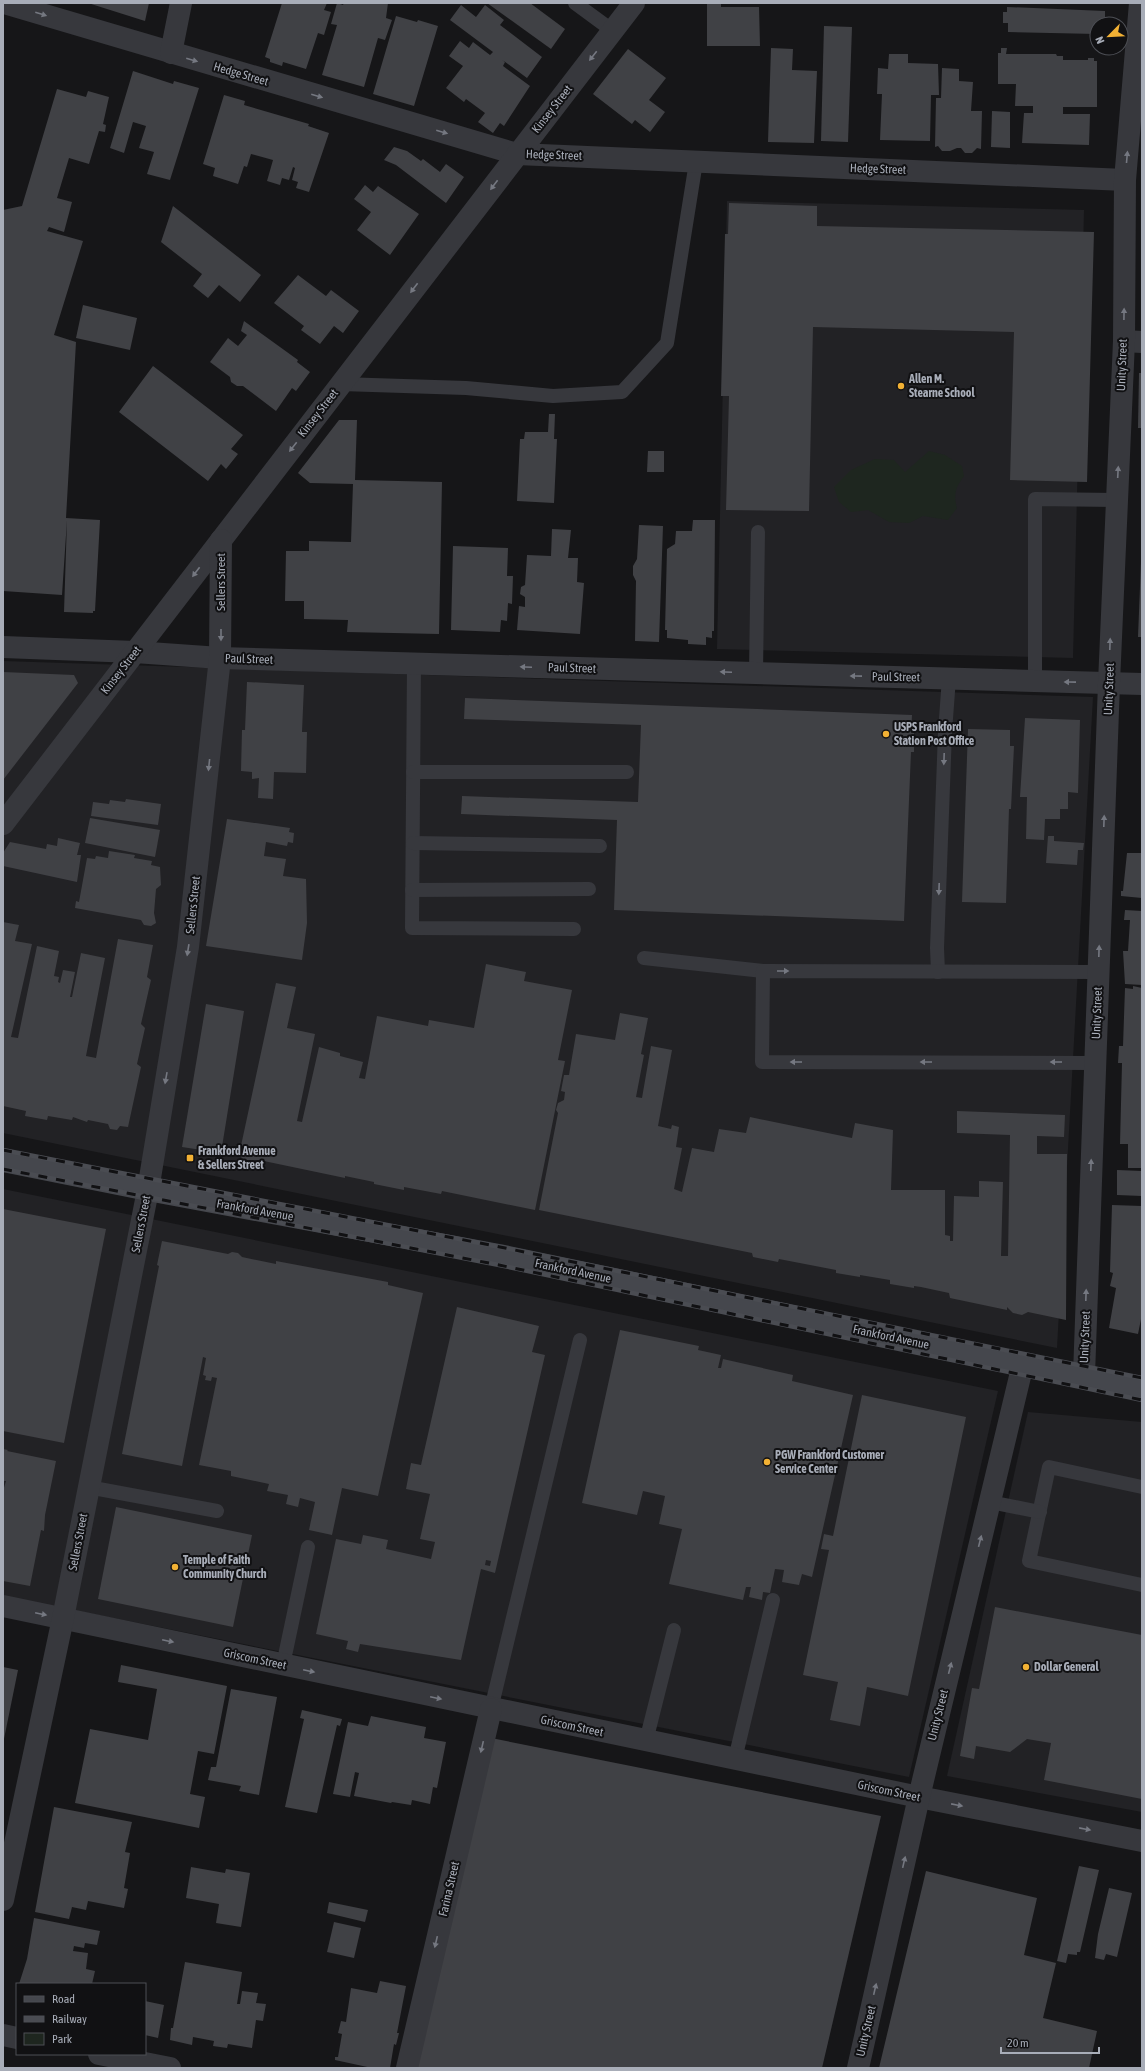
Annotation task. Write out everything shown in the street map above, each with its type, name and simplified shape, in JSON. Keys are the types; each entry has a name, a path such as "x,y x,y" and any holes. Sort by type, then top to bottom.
{"main road":[{"name":"Frankford Avenue","path":"3,1161 148,1190 499,1255 1142,1389"}],"street":[{"name":"Hedge Street","path":"4,3 517,154 1125,180"},
{"path":"171,53 181,3"},
{"name":"Kinsey Street","path":"3,824 634,3"},
{"name":"Unity Street","path":"1084,1376 1116,500 1133,342 1125,180 1140,3"},
{"name":"Sellers Street","path":"3,1900 63,1618 148,1190 188,947 220,658 221,540"},
{"name":"Paul Street","path":"3,647 135,652 220,658 1142,684"},
{"name":"Unity Street","path":"858,2068 919,1797 1023,1364"},
{"name":"Griscom Street","path":"3,1606 646,1741 1142,1841"},
{"name":"Farina Street","path":"407,2068 491,1709"},
{"path":"3,2035 16,2038"},
{"path":"104,2055 170,2068"}],"lane":[{"path":"575,3 613,31"},
{"path":"341,384 466,388 553,396 622,392 667,343 696,162"},
{"path":"1035,681 1035,500 1116,500"},
{"path":"756,673 758,532"},
{"path":"414,664 412,928 574,930"},
{"path":"938,972 937,948 944,739 949,678"},
{"path":"413,772 627,772"},
{"path":"412,843 600,846"},
{"path":"412,890 589,889"},
{"path":"644,958 763,971 1098,972"},
{"path":"763,971 762,1062 1095,1063"},
{"path":"491,1709 580,1340"},
{"path":"1142,1487 1049,1467 1029,1561 1142,1585"},
{"path":"88,1487 217,1511"},
{"path":"990,1502 1040,1512"},
{"path":"283,1665 308,1546"},
{"path":"734,1759 773,1600"},
{"path":"646,1741 674,1630"}],"shaded area":[{"name":"Allen M. Stearne School","path":"727,201 1084,210 1073,658 717,649"},
{"path":"3,661 1093,697 1057,1348 3,1133"},
{"path":"3,1189 998,1391 909,1777 3,1596"},
{"path":"1028,1412 1142,1422 1142,1812 947,1776"}],"green space":[{"path":"929,451 945,455 962,466 964,476 957,487 955,495 957,508 948,520 923,516 909,523 889,522 868,510 851,512 839,502 834,487 851,470 875,459 894,460 905,472"}],"building":[{"path":"88,3 149,3 145,21"},
{"path":"282,3 327,3 324,10 331,12 324,35 318,33 306,69 283,62 282,66 270,62 270,59 265,57"},
{"path":"337,3 343,5 344,3 388,3 386,18 392,20 385,40 378,38 364,87 322,75 337,25 331,24"},
{"path":"487,3 530,3 565,29 551,49"},
{"path":"707,3 721,3 721,7 759,7 760,46 707,46"},
{"path":"461,5 476,17 485,5 504,20 500,25 542,57 527,78 501,59 505,62 503,66 530,86 504,126 500,123 493,133 478,122 485,113 466,99 464,102 446,88 463,66 449,56 460,41 469,48 473,42 490,55 493,52 450,20"},
{"path":"1007,7 1105,11 1105,16 1089,16 1089,34 1008,32 1008,23 1003,23 1003,12 1007,12"},
{"path":"396,16 417,22 418,20 438,26 414,106 373,94"},
{"path":"824,26 852,27 848,142 821,141"},
{"path":"771,48 793,49 792,70 817,71 814,143 768,142"},
{"path":"1001,48 1007,48 1006,54 1056,54 1057,56 1063,56 1063,60 1088,60 1088,58 1094,58 1094,61 1097,61 1097,107 1063,107 1063,114 1090,114 1089,145 1022,143 1024,113 1033,113 1033,106 1015,106 1016,84 998,84 998,53 1001,53"},
{"path":"628,49 666,78 649,100 665,112 650,132 635,120 632,124 593,94"},
{"path":"889,54 908,54 908,63 938,64 939,95 931,95 930,141 880,140 882,94 877,94 878,68 888,69"},
{"path":"942,68 959,69 959,81 973,82 971,111 982,111 981,149 977,148 972,153 965,153 961,148 950,151 942,151 938,146 935,147 936,98 941,98"},
{"path":"133,71 173,84 174,81 199,88 170,180 147,174 154,152 139,148 146,126 133,122 124,153 110,148"},
{"path":"57,89 86,97 88,91 109,97 103,124 106,125 105,132 99,131 89,164 69,158 57,198 72,202 64,232 49,227 47,231 83,241 54,335 76,342 66,518 100,520 95,611 93,611 93,613 64,612 67,520 62,595 3,591 3,210 22,206"},
{"path":"224,95 245,101 244,105 309,124 308,126 329,133 309,192 296,188 298,182 292,180 295,168 293,167 289,180 282,178 280,185 267,181 273,160 251,154 247,167 244,166 238,184 213,176 215,168 203,164"},
{"path":"992,111 1010,112 1010,148 991,147"},
{"path":"394,147 407,151 421,161 423,159 440,172 446,164 464,177 446,203 396,165 384,160"},
{"path":"365,185 373,192 378,186 419,214 390,255 357,230 371,212 354,199"},
{"path":"729,203 817,206 817,226 1094,232 1087,482 1010,480 1014,332 813,327 809,511 726,510 729,396 721,396 725,234 728,234"},
{"path":"173,206 261,275 240,302 219,285 208,298 193,286 202,274 161,242"},
{"path":"298,275 326,296 331,290 359,311 343,333 334,326 320,344 301,330 304,326 274,303"},
{"path":"83,305 137,318 130,350 76,338"},
{"path":"244,321 298,360 297,362 310,372 296,391 292,388 276,411 243,386 237,386 231,382 230,377 210,362 228,338 238,346 247,335 241,331"},
{"path":"153,366 243,435 231,449 238,454 226,469 221,464 208,481 119,412"},
{"path":"1139,373 1142,373 1142,428 1138,428"},
{"path":"549,414 555,414 554,439 557,439 554,503 517,501 520,439 524,439 525,432 548,432"},
{"path":"339,420 357,420 355,480 442,482 439,634 347,632 348,620 304,619 304,601 285,601 286,551 309,551 309,541 351,542 353,484 310,483 298,473"},
{"path":"648,451 664,451 664,472 647,472"},
{"path":"693,520 715,520 714,631 712,631 712,638 706,637 706,645 688,644 688,640 667,638 667,630 665,630 667,549 675,544 676,531 692,531"},
{"path":"639,525 663,526 659,642 635,641 636,581 633,575 633,566 637,559"},
{"path":"552,529 571,530 568,558 578,558 577,582 584,583 580,634 517,630 519,606 525,607 525,597 520,594 521,587 525,585 527,555 551,556"},
{"path":"453,546 508,548 507,576 513,576 512,604 508,603 507,621 501,620 500,632 451,630"},
{"path":"1141,562 1142,637 1138,637"},
{"path":"3,672 74,675 78,683 3,780"},
{"path":"247,682 304,685 302,732 307,732 306,773 274,772 273,799 258,798 259,778 252,779 252,772 241,771 242,730 245,730"},
{"path":"465,698 912,715 911,733 914,733 914,752 911,752 904,921 614,910 617,820 461,814 462,796 638,802 641,725 464,719"},
{"path":"1025,718 1080,720 1078,793 1068,792 1068,809 1060,809 1060,819 1045,819 1044,840 1026,839 1027,797 1020,797"},
{"path":"968,729 1010,730 1010,746 1014,746 1011,809 1009,809 1006,903 962,902"},
{"path":"126,799 161,804 158,825 91,816 93,802 109,804 110,800 125,802"},
{"path":"90,818 160,830 155,857 85,843"},
{"path":"227,819 290,828 289,832 294,833 293,843 288,842 287,846 266,842 264,856 286,859 283,876 306,879 307,923 302,960 206,946"},
{"path":"1048,836 1054,836 1054,841 1084,843 1083,850 1078,850 1077,865 1046,863"},
{"path":"58,838 80,843 77,855 81,855 77,882 3,866 3,853 10,842 46,849 47,844 57,846"},
{"path":"109,851 135,855 134,858 152,861 151,865 160,867 161,885 156,889 154,913 156,923 151,926 144,925 141,920 75,908 76,901 79,902 87,858 95,859 96,856 108,858"},
{"path":"1127,853 1142,853 1142,898 1121,896 1121,891 1123,891"},
{"path":"1125,910 1142,911 1142,985 1125,984 1123,951 1128,951 1130,920 1124,920"},
{"path":"3,922 19,925 15,941 32,944 11,1037 18,1038 37,946 59,951 54,976 59,977 58,982 60,983 63,970 75,972 70,997 72,997 81,953 105,958 86,1056 96,1058 118,939 153,945 147,977 151,980 141,1024 145,1028 137,1064 141,1067 128,1127 120,1126 117,1130 110,1129 108,1124 88,1120 87,1122 73,1117 72,1120 48,1116 47,1120 25,1116 26,1111 3,1106"},
{"path":"486,964 526,972 524,981 572,990 558,1060 565,1061 535,1210 442,1191 441,1194 404,1187 404,1190 345,1176 345,1178 259,1160 244,1160 239,1155 276,983 296,987 287,1028 315,1034 297,1121 302,1122 319,1047 340,1053 340,1056 363,1062 359,1078 365,1079 377,1016 428,1026 429,1020 474,1028"},
{"path":"1133,986 1142,988 1142,1168 1128,1168 1128,1144 1120,1144 1122,1063 1118,1063 1119,1046 1123,1046 1125,988 1133,989"},
{"path":"206,1004 244,1011 221,1153 182,1147"},
{"path":"620,1013 648,1018 641,1054 644,1055 636,1097 642,1098 651,1046 672,1050 658,1126 671,1129 672,1125 679,1127 676,1147 682,1148 674,1189 682,1192 692,1148 714,1152 719,1129 746,1133 750,1117 852,1138 855,1123 893,1130 891,1190 945,1190 945,1235 950,1236 950,1241 953,1241 954,1196 979,1197 979,1181 1003,1182 1001,1256 1008,1256 1010,1135 957,1133 957,1111 1065,1115 1064,1137 1037,1136 1037,1154 1067,1154 1066,1320 1028,1312 1022,1315 1013,1313 1007,1307 1007,1310 950,1298 949,1293 921,1287 914,1286 914,1288 890,1284 890,1280 836,1273 836,1270 779,1259 778,1262 753,1257 752,1253 539,1210 558,1113 556,1110 558,1103 564,1100 565,1092 561,1091 564,1075 569,1075 576,1034 615,1040"},
{"path":"1117,1170 1142,1171 1142,1196 1117,1195"},
{"path":"1112,1205 1142,1206 1142,1314 1138,1334 1109,1328 1116,1288 1110,1286 1113,1273 1110,1272"},
{"path":"3,1209 106,1229 64,1443 3,1431"},
{"path":"162,1241 228,1254 232,1252 238,1253 242,1257 276,1264 276,1261 388,1282 388,1285 423,1293 378,1496 342,1488 332,1535 309,1530 315,1502 300,1498 298,1507 286,1504 288,1495 267,1491 269,1484 231,1476 231,1471 199,1465 217,1378 212,1377 211,1381 205,1380 206,1376 203,1375 206,1358 203,1357 182,1466 122,1454 159,1266 157,1265"},
{"path":"457,1307 539,1326 532,1352 545,1355 495,1573 481,1569 461,1660 360,1644 358,1652 346,1649 348,1641 316,1634 336,1539 361,1544 363,1535 388,1540 386,1549 431,1559 435,1542 420,1539 430,1494 406,1489 411,1463 421,1465","holes":["486,1560 491,1561 490,1566 485,1565"]},
{"name":"PGW Frankford Customer Service Center","path":"620,1330 699,1346 698,1350 721,1355 718,1368 721,1368 723,1359 793,1375 792,1381 853,1395 812,1577 802,1574 799,1585 782,1582 784,1570 775,1569 770,1593 763,1592 762,1600 749,1597 751,1587 746,1587 743,1600 669,1584 682,1529 659,1524 665,1496 643,1491 637,1515 582,1503"},
{"path":"862,1395 966,1417 908,1696 867,1687 860,1726 830,1720 838,1682 803,1675 829,1550 821,1549 824,1534 833,1536"},
{"path":"3,1449 56,1461 45,1515 44,1531 41,1530 30,1586 3,1581 3,1491 6,1481 3,1481"},
{"name":"Temple of Faith Community Church","path":"116,1507 252,1535 233,1627 98,1599"},
{"path":"995,1607 1142,1635 1142,1799 1044,1780 1051,1743 1027,1739 1010,1752 976,1746 974,1759 960,1756 972,1688 979,1689"},
{"path":"121,1665 227,1686 214,1754 198,1751 190,1794 205,1797 199,1828 75,1803 90,1729 148,1740 157,1689 118,1682"},
{"path":"3,1667 18,1670 4,1739 3,1739"},
{"path":"231,1689 277,1697 259,1795 239,1791 241,1786 208,1780 211,1767 216,1767"},
{"path":"302,1710 342,1719 340,1726 337,1725 317,1813 285,1807 304,1719 300,1718"},
{"path":"371,1716 426,1727 424,1738 446,1742 437,1788 433,1787 430,1804 412,1800 411,1805 391,1803 354,1796 359,1773 355,1772 350,1797 333,1794 348,1722 368,1726"},
{"path":"491,1738 881,1816 822,2068 416,2068"},
{"path":"54,1807 132,1822 125,1852 130,1853 124,1888 128,1889 124,1908 88,1901 86,1910 72,1907 69,1919 35,1912"},
{"path":"1079,1866 1099,1870 1080,1952 1077,1952 1077,1955 1068,1954 1066,1963 1057,1961"},
{"path":"191,1867 225,1873 226,1869 250,1873 241,1927 216,1923 219,1904 186,1898"},
{"path":"926,1871 1037,1898 1024,1955 1056,1963 1043,2018 1097,2031 1089,2068 879,2068"},
{"path":"1109,1888 1132,1893 1117,1957 1106,1954 1104,1960 1095,1958 1098,1934"},
{"path":"329,1902 368,1910 365,1922 327,1913"},
{"path":"34,1918 100,1931 97,1945 85,1943 84,1948 74,1946 73,1951 88,1953 86,1969 95,1971 92,1983 19,1983 27,1959"},
{"path":"334,1922 361,1928 354,1958 327,1952"},
{"path":"185,1962 242,1972 237,2004 240,2004 242,1991 258,1993 256,2003 266,2004 263,2021 256,2020 252,2048 228,2044 227,2048 213,2046 214,2041 193,2037 192,2045 170,2040 171,2028 173,2028"},
{"path":"380,1981 406,1986 397,2033 399,2033 396,2045 394,2044 390,2068 372,2068 335,2060 335,2057 338,2057 342,2034 338,2033 341,2021 346,2022 351,1988 377,1993"},
{"path":"146,2001 164,2005 158,2038 146,2035"}],"railway":[{"path":"3,1150 500,1247 1142,1378"},
{"path":"3,1169 499,1265 1142,1400"}],"place":[{"name":"Allen M. Stearne School","path":"901,386"},
{"name":"USPS Frankford Station Post Office","path":"886,734"},
{"name":"Frankford Avenue & Sellers Street","path":"190,1158"},
{"name":"PGW Frankford Customer Service Center","path":"767,1462"},
{"name":"Temple of Faith Community Church","path":"175,1567"},
{"name":"Dollar General","path":"1026,1667"}]}
